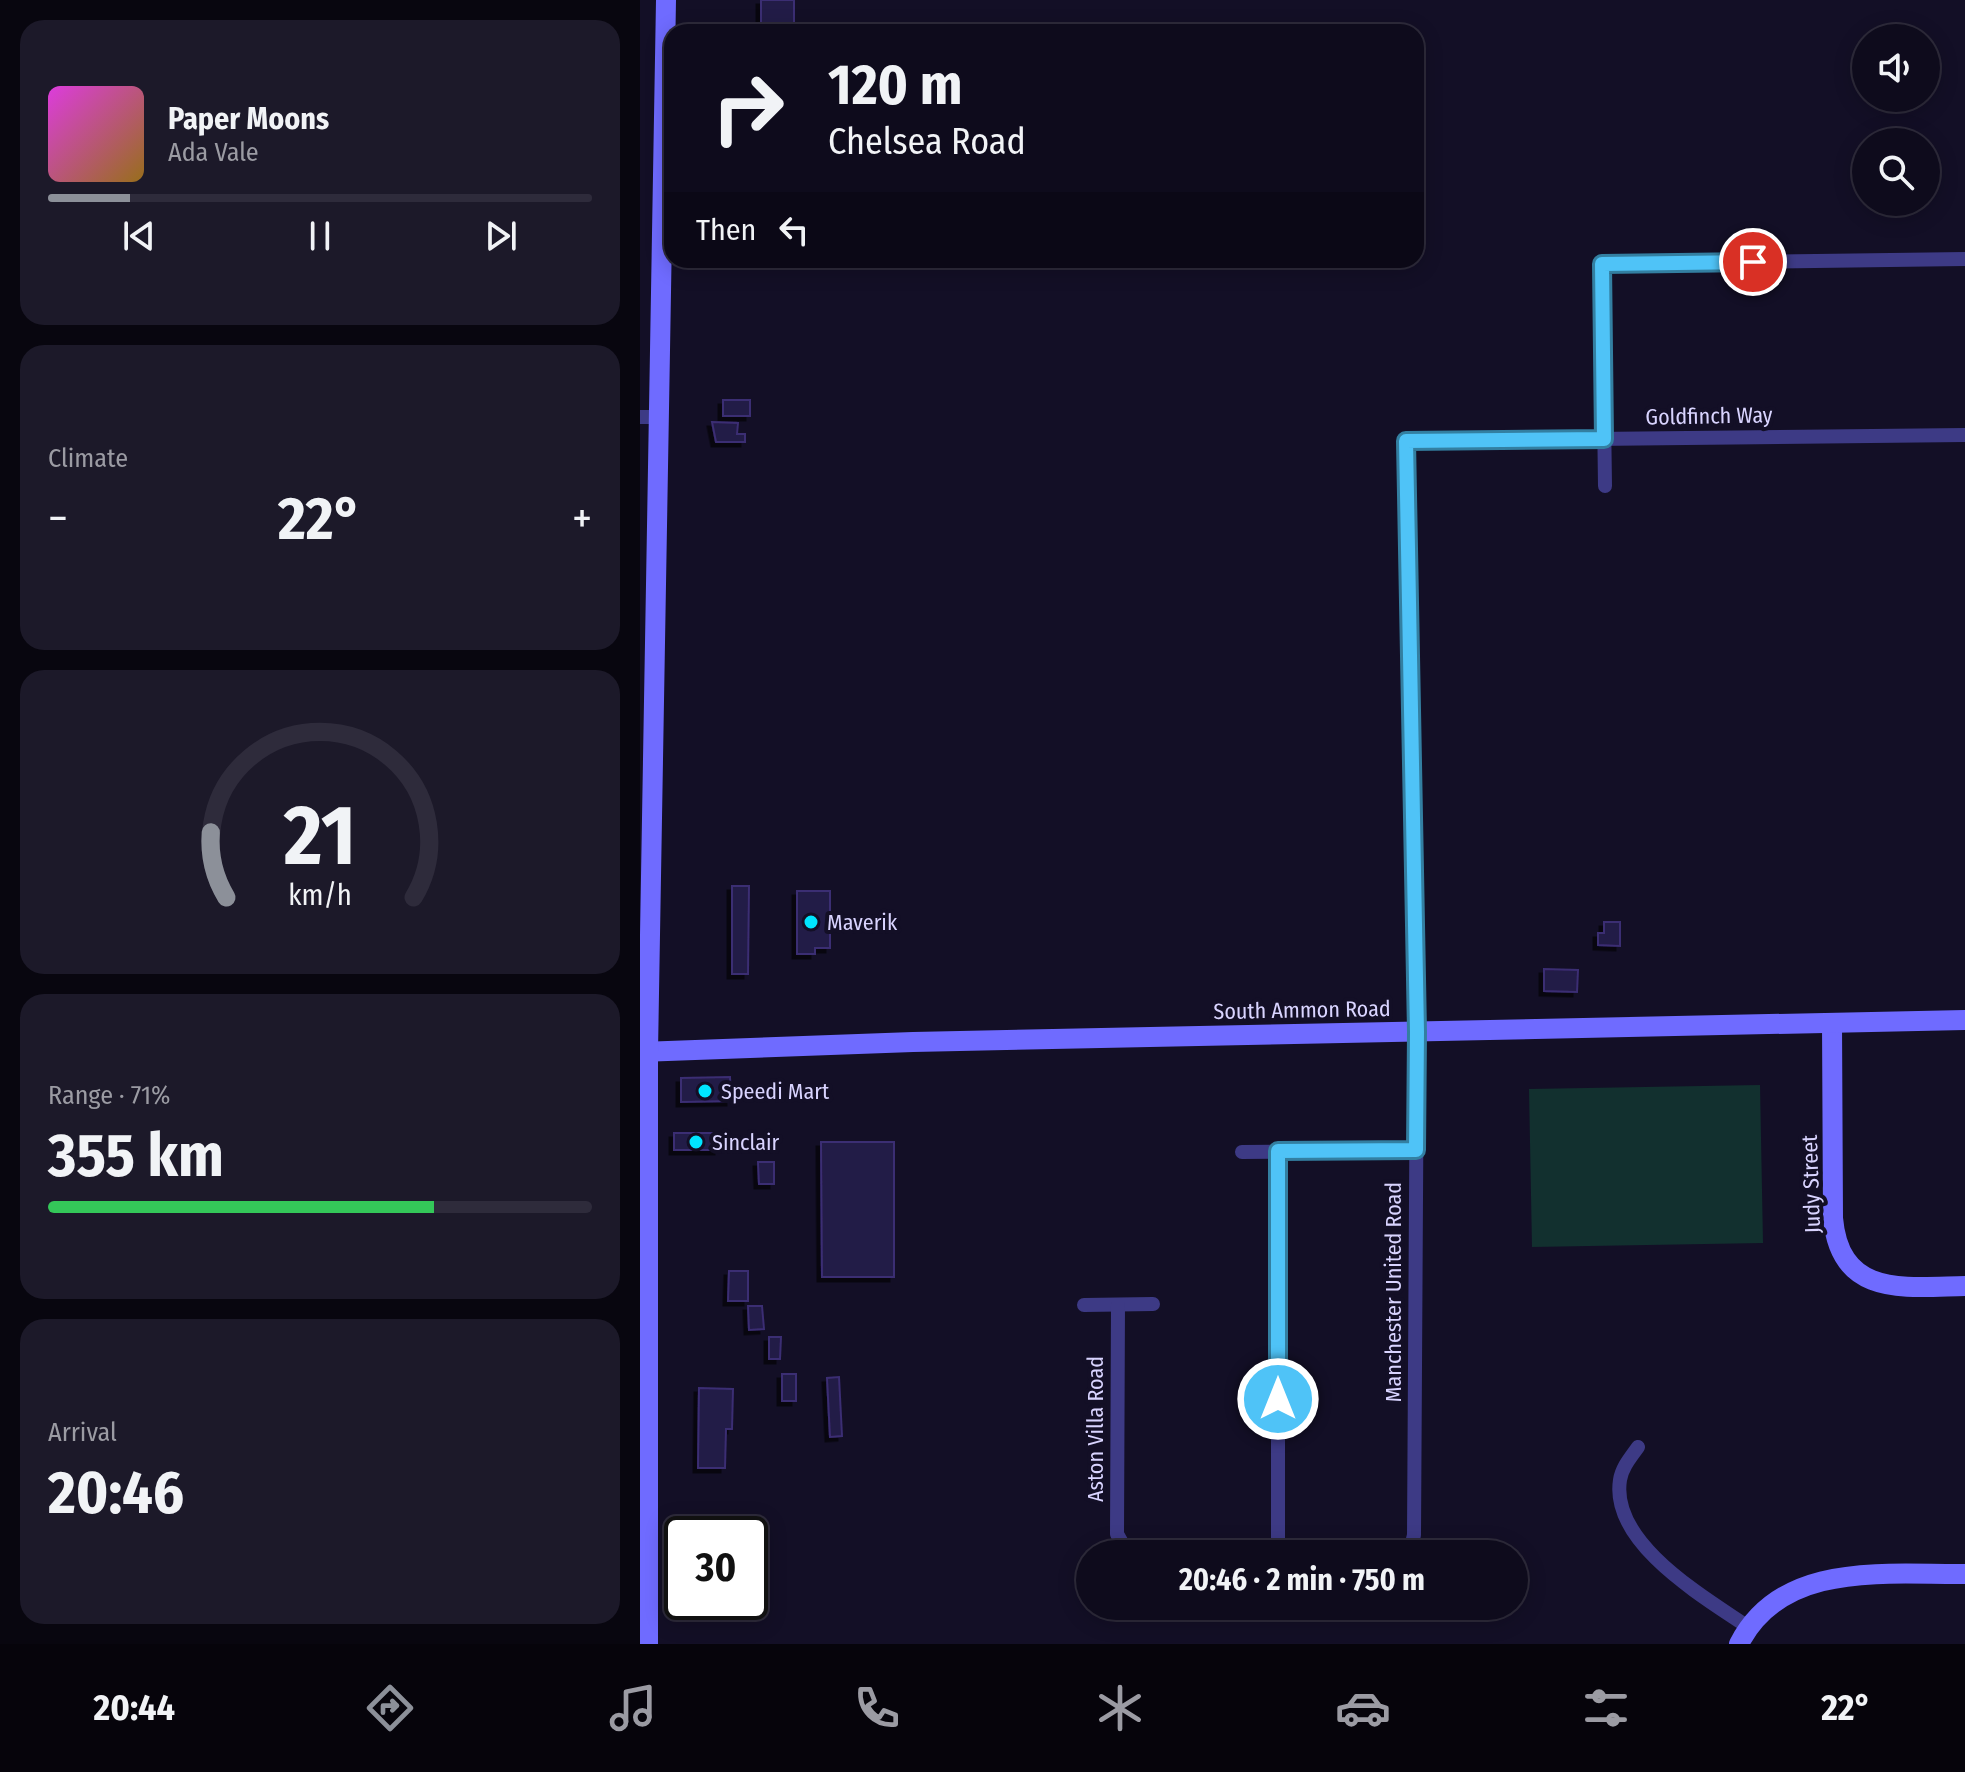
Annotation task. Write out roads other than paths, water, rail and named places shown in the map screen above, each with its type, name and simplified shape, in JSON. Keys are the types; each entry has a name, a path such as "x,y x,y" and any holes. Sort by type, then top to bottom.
{"street":[{"path":"665,24 666,0"},
{"path":"648,1644 644,1052 650,417 664,52"},
{"path":"1605,486 1602,264 1965,259"},
{"name":"Goldfinch Way","path":"1406,441 1965,435"},
{"name":"Manchester United Road","path":"1406,441 1417,1032 1414,1535 1411,1540"},
{"name":"South Ammon Road","path":"644,1052 913,1042 1965,1020"},
{"name":"Judy Street","path":"1832,1023 1833,1218 1839,1247 1854,1271 1875,1283 1904,1287 1965,1286"},
{"path":"1242,1152 1416,1150"},
{"path":"1278,1151 1278,1540"},
{"path":"1084,1305 1153,1304"},
{"name":"Aston Villa Road","path":"1118,1305 1117,1534 1121,1540"},
{"path":"1638,1447 1620,1479 1622,1504 1631,1525 1650,1554 1743,1636 1783,1597 1813,1582 1840,1576 1965,1574"}],"place":[{"name":"Maverik","path":"811,922"},
{"name":"Speedi Mart","path":"705,1091"},
{"name":"Sinclair","path":"696,1142"}]}
